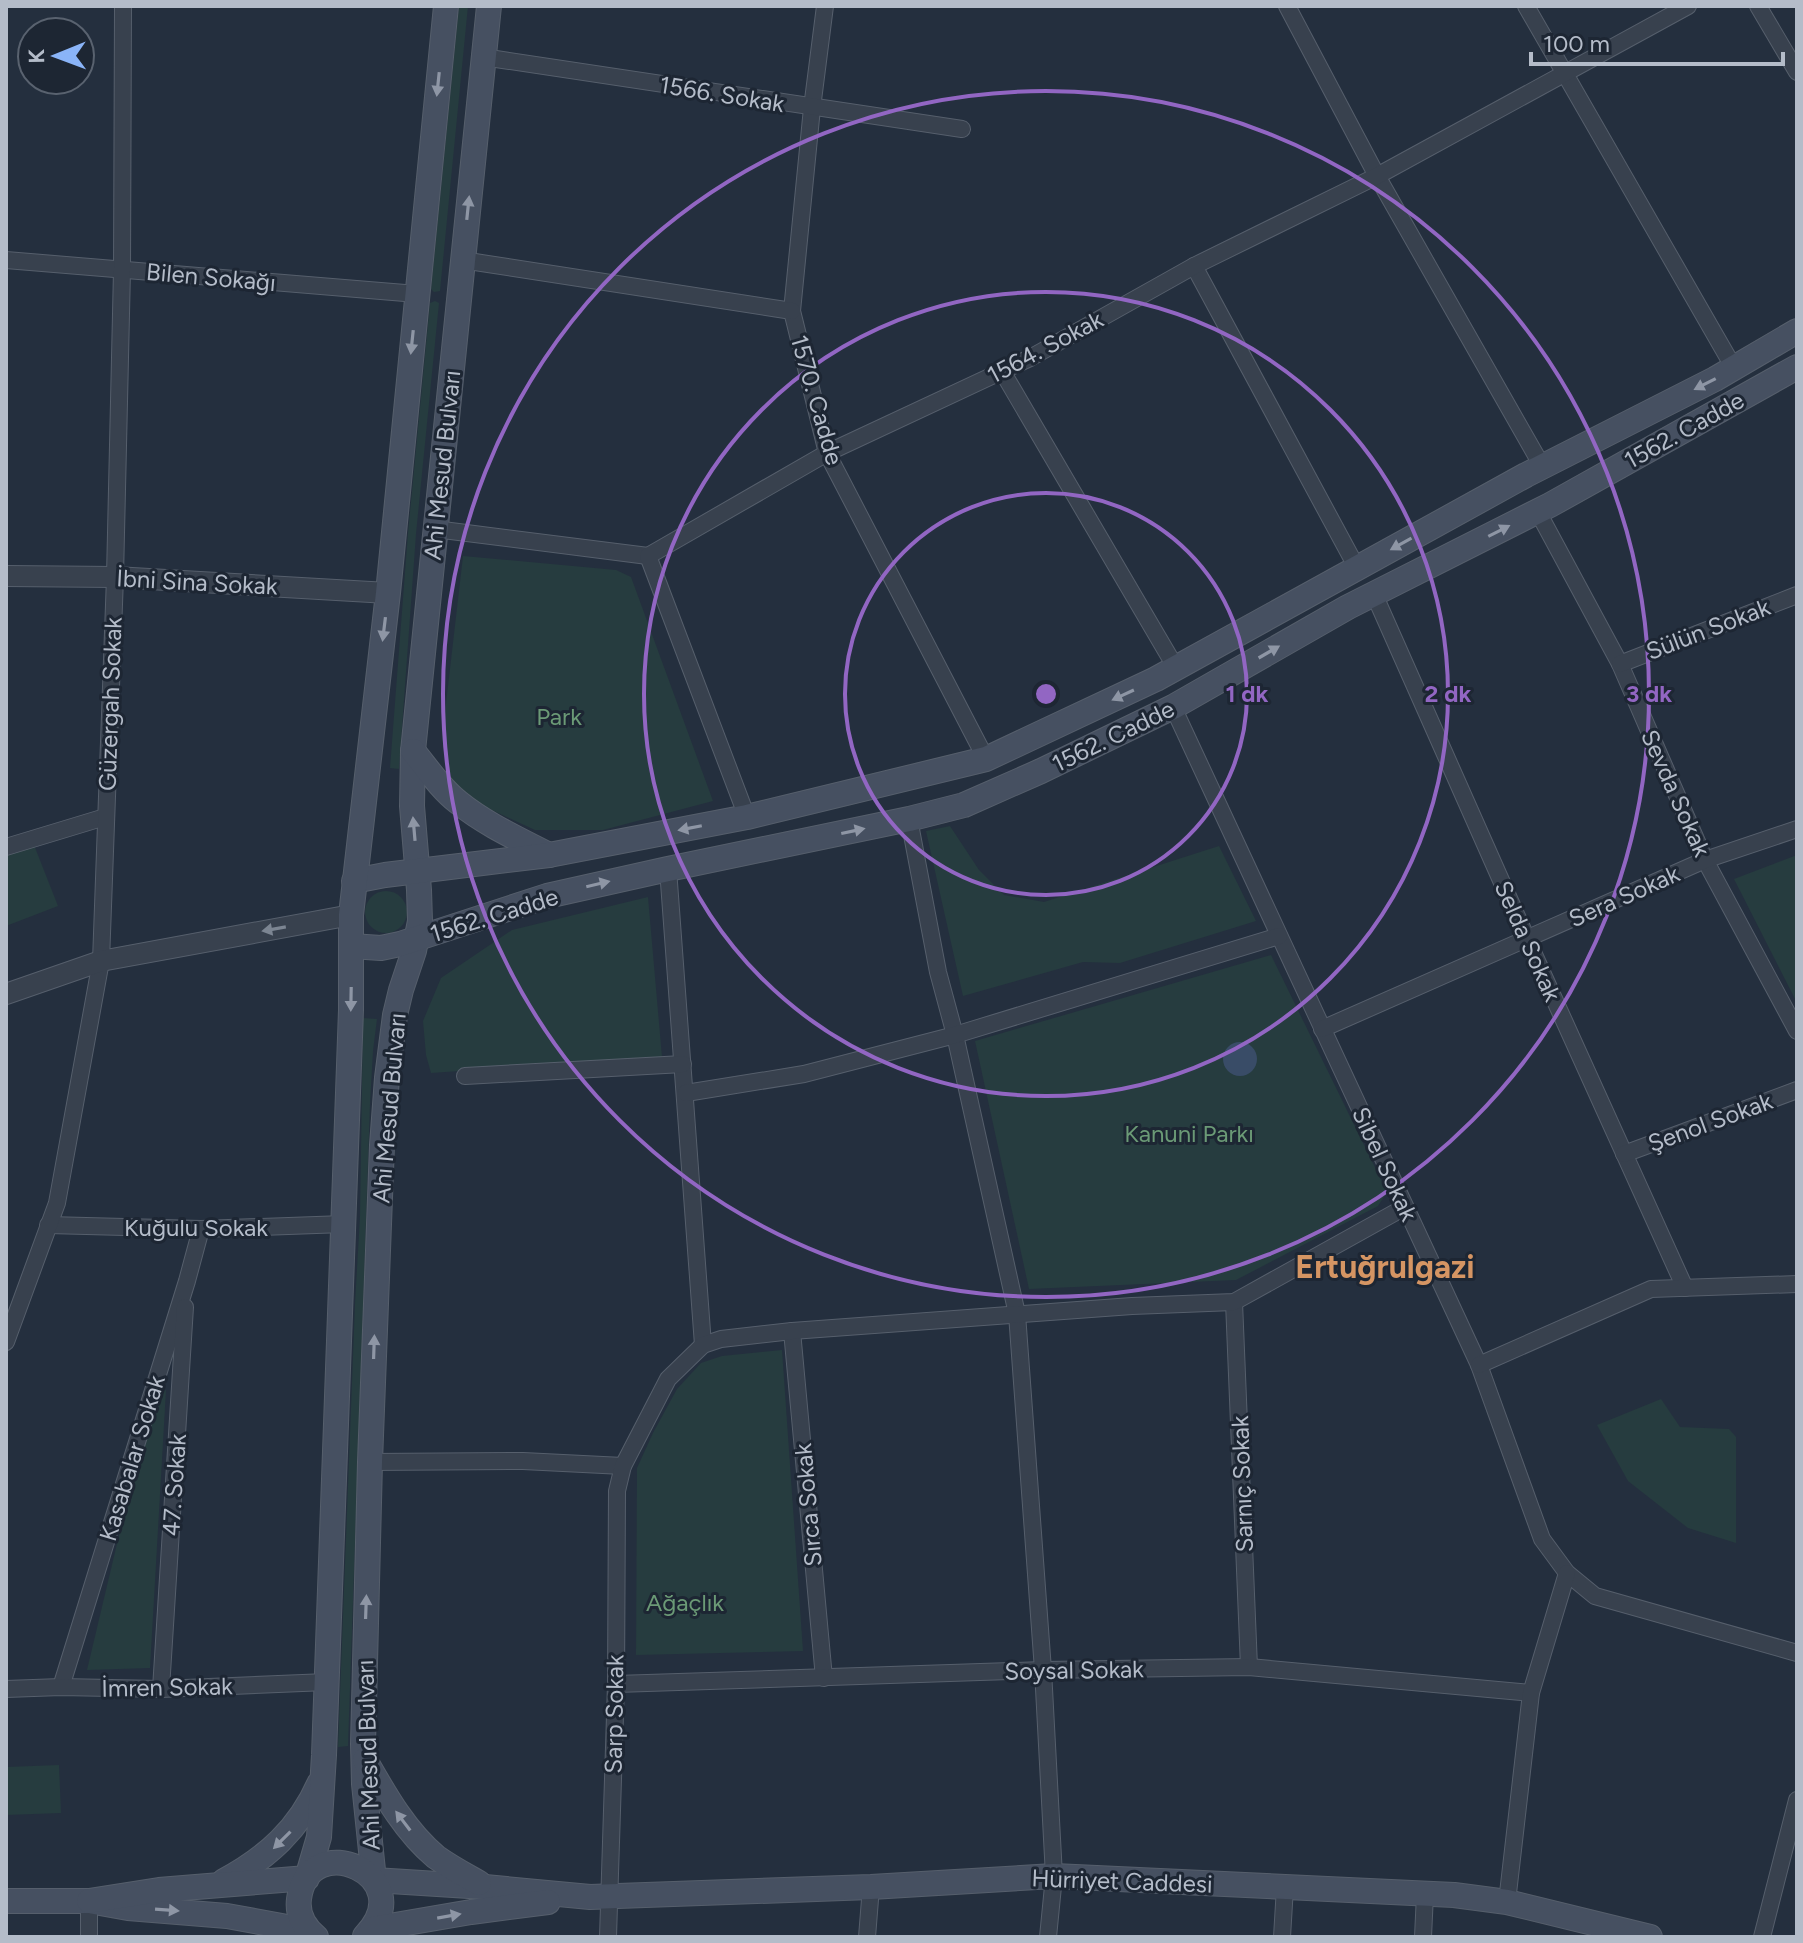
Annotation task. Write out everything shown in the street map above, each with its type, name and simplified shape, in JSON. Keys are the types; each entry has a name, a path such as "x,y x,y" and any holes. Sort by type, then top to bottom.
{"main road":[{"name":"Ahi Mesud Bulvarı","path":"311,1935 300,1915 299,1896 319,1837 323,1774 351,1026 351,915 388,593 446,6"},
{"name":"Ahi Mesud Bulvarı","path":"369,1934 380,1910 374,1880 363,1757 382,1145 395,1015 417,939 420,907 412,806 413,751 489,6"},
{"name":"1562. Cadde","path":"354,881 549,855 747,817 986,759 1176,668 1542,466 1734,368 1797,331"},
{"name":"1562. Cadde","path":"351,946 381,948 547,896 964,805 1173,707 1374,594 1538,512 1797,367"},
{"path":"413,751 456,801 478,817 549,855"},
{"path":"363,1757 413,1834 442,1861 485,1887"},
{"path":"215,1886 249,1867 287,1836 303,1815 323,1774"},
{"name":"Ahi Mesud Bulvarı","path":"307,1878 322,1866 341,1862 359,1867 374,1880"},
{"name":"Hürriyet Caddesi","path":"600,1896 871,1887 1054,1876 1454,1895 1507,1902 1650,1937"},
{"path":"6,1901 89,1901 159,1890 307,1878"},
{"path":"374,1880 600,1896"},
{"path":"369,1934 471,1912 600,1896"},
{"path":"89,1901 128,1908 209,1914 311,1935"},
{"path":"209,1914 242,1937"}],"street":[{"name":"Güzergah Sokak","path":"6,1342 57,1203 101,961 115,577 122,270 123,6"},
{"name":"1570. Cadde","path":"825,6 792,311 827,453 986,759"},
{"path":"1287,6 1377,176 1542,466"},
{"path":"1526,6 1734,368"},
{"name":"1564. Sokak","path":"648,556 827,453 1030,358 1194,266 1377,176 1688,6"},
{"path":"1758,6 1797,72"},
{"name":"1566. Sokak","path":"483,57 962,129"},
{"name":"Bilen Sokağı","path":"6,260 417,294"},
{"path":"462,260 792,311"},
{"path":"1194,266 1357,568"},
{"path":"1002,371 1176,668"},
{"name":"Sevda Sokak","path":"1538,512 1620,664 1705,860 1797,1031"},
{"path":"435,529 648,556 747,817"},
{"name":"İbni Sina Sokak","path":"6,576 115,577 388,593"},
{"name":"Selda Sokak","path":"1374,594 1685,1288"},
{"name":"Sülün Sokak","path":"1620,664 1797,595"},
{"name":"Sibel Sokak","path":"1173,707 1479,1365 1542,1539 1567,1573 1595,1596 1797,1653"},
{"path":"6,847 105,817"},
{"path":"909,819 938,972 1017,1314 1043,1670 1054,1876 1048,1937"},
{"name":"Sera Sokak","path":"1322,1029 1705,860 1797,829"},
{"path":"668,869 703,1345 721,1339 792,1331 1132,1306 1234,1302 1405,1207"},
{"path":"6,994 101,961 351,915"},
{"path":"686,1093 804,1074 955,1035 1279,936"},
{"path":"465,1076 683,1064"},
{"name":"Şenol Sokak","path":"1624,1154 1797,1090"},
{"name":"Kuğulu Sokak","path":"48,1225 201,1229 344,1224"},
{"name":"Kasabalar Sokak","path":"61,1687 201,1229"},
{"name":"47. Sokak","path":"161,1689 187,1281"},
{"path":"1479,1365 1651,1289 1797,1284"},
{"name":"Sarnıç Sokak","path":"1234,1302 1249,1667"},
{"name":"Sırca Sokak","path":"792,1331 824,1678"},
{"name":"Sarp Sokak","path":"608,1937 600,1896 616,1684 617,1491 623,1466 668,1379 703,1345"},
{"path":"370,1462 523,1461 623,1466"},
{"path":"1507,1902 1531,1693 1567,1573"},
{"name":"Soysal Sokak","path":"616,1684 1043,1670 1249,1667 1531,1693"},
{"name":"İmren Sokak","path":"6,1689 161,1689 327,1682"},
{"path":"1762,1937 1797,1800"},
{"path":"867,1937 871,1887"},
{"path":"1282,1937 1285,1887"},
{"path":"1423,1937 1425,1894"},
{"path":"89,1901 89,1937"}],"green space":[{"path":"459,6 468,6 440,291 434,292 431,289"},
{"path":"430,303 439,303 416,534 399,769 390,768 408,533"},
{"name":"Park","path":"463,556 616,570 631,577 713,801 603,830 535,830 481,805 449,778 442,738"},
{"path":"950,826 979,870 1004,895 1044,902 1219,846 1256,921 1120,963 1083,962 963,996 926,831"},
{"path":"34,845 58,906 6,926 6,856"},
{"path":"1797,855 1797,1003 1734,879"},
{"path":"386,891 401,897 407,912 401,927 386,933 371,927 365,912 371,897"},
{"path":"648,897 662,1057 431,1073 423,1021 441,978 512,930"},
{"name":"Kanuni Parkı","path":"1271,955 1387,1192 1378,1206 1236,1280 1029,1289 975,1041"},
{"path":"363,1018 377,1019 370,1104 348,1746 338,1747 360,1216"},
{"name":"Ağaçlık","path":"782,1350 803,1651 636,1655 637,1468 653,1433 677,1389 701,1363 722,1356"},
{"path":"166,1390 150,1668 87,1670 135,1468 157,1393"},
{"path":"1661,1399 1680,1427 1729,1429 1736,1437 1736,1543 1688,1528 1628,1481 1597,1425"},
{"path":"59,1765 61,1813 6,1815 6,1767"}],"water":[{"path":"1240,1042 1252,1047 1257,1059 1252,1071 1240,1076 1228,1071 1223,1059 1228,1047"}],"district":[{"name":"Ertuğrulgazi","path":"1385,1267"}]}
